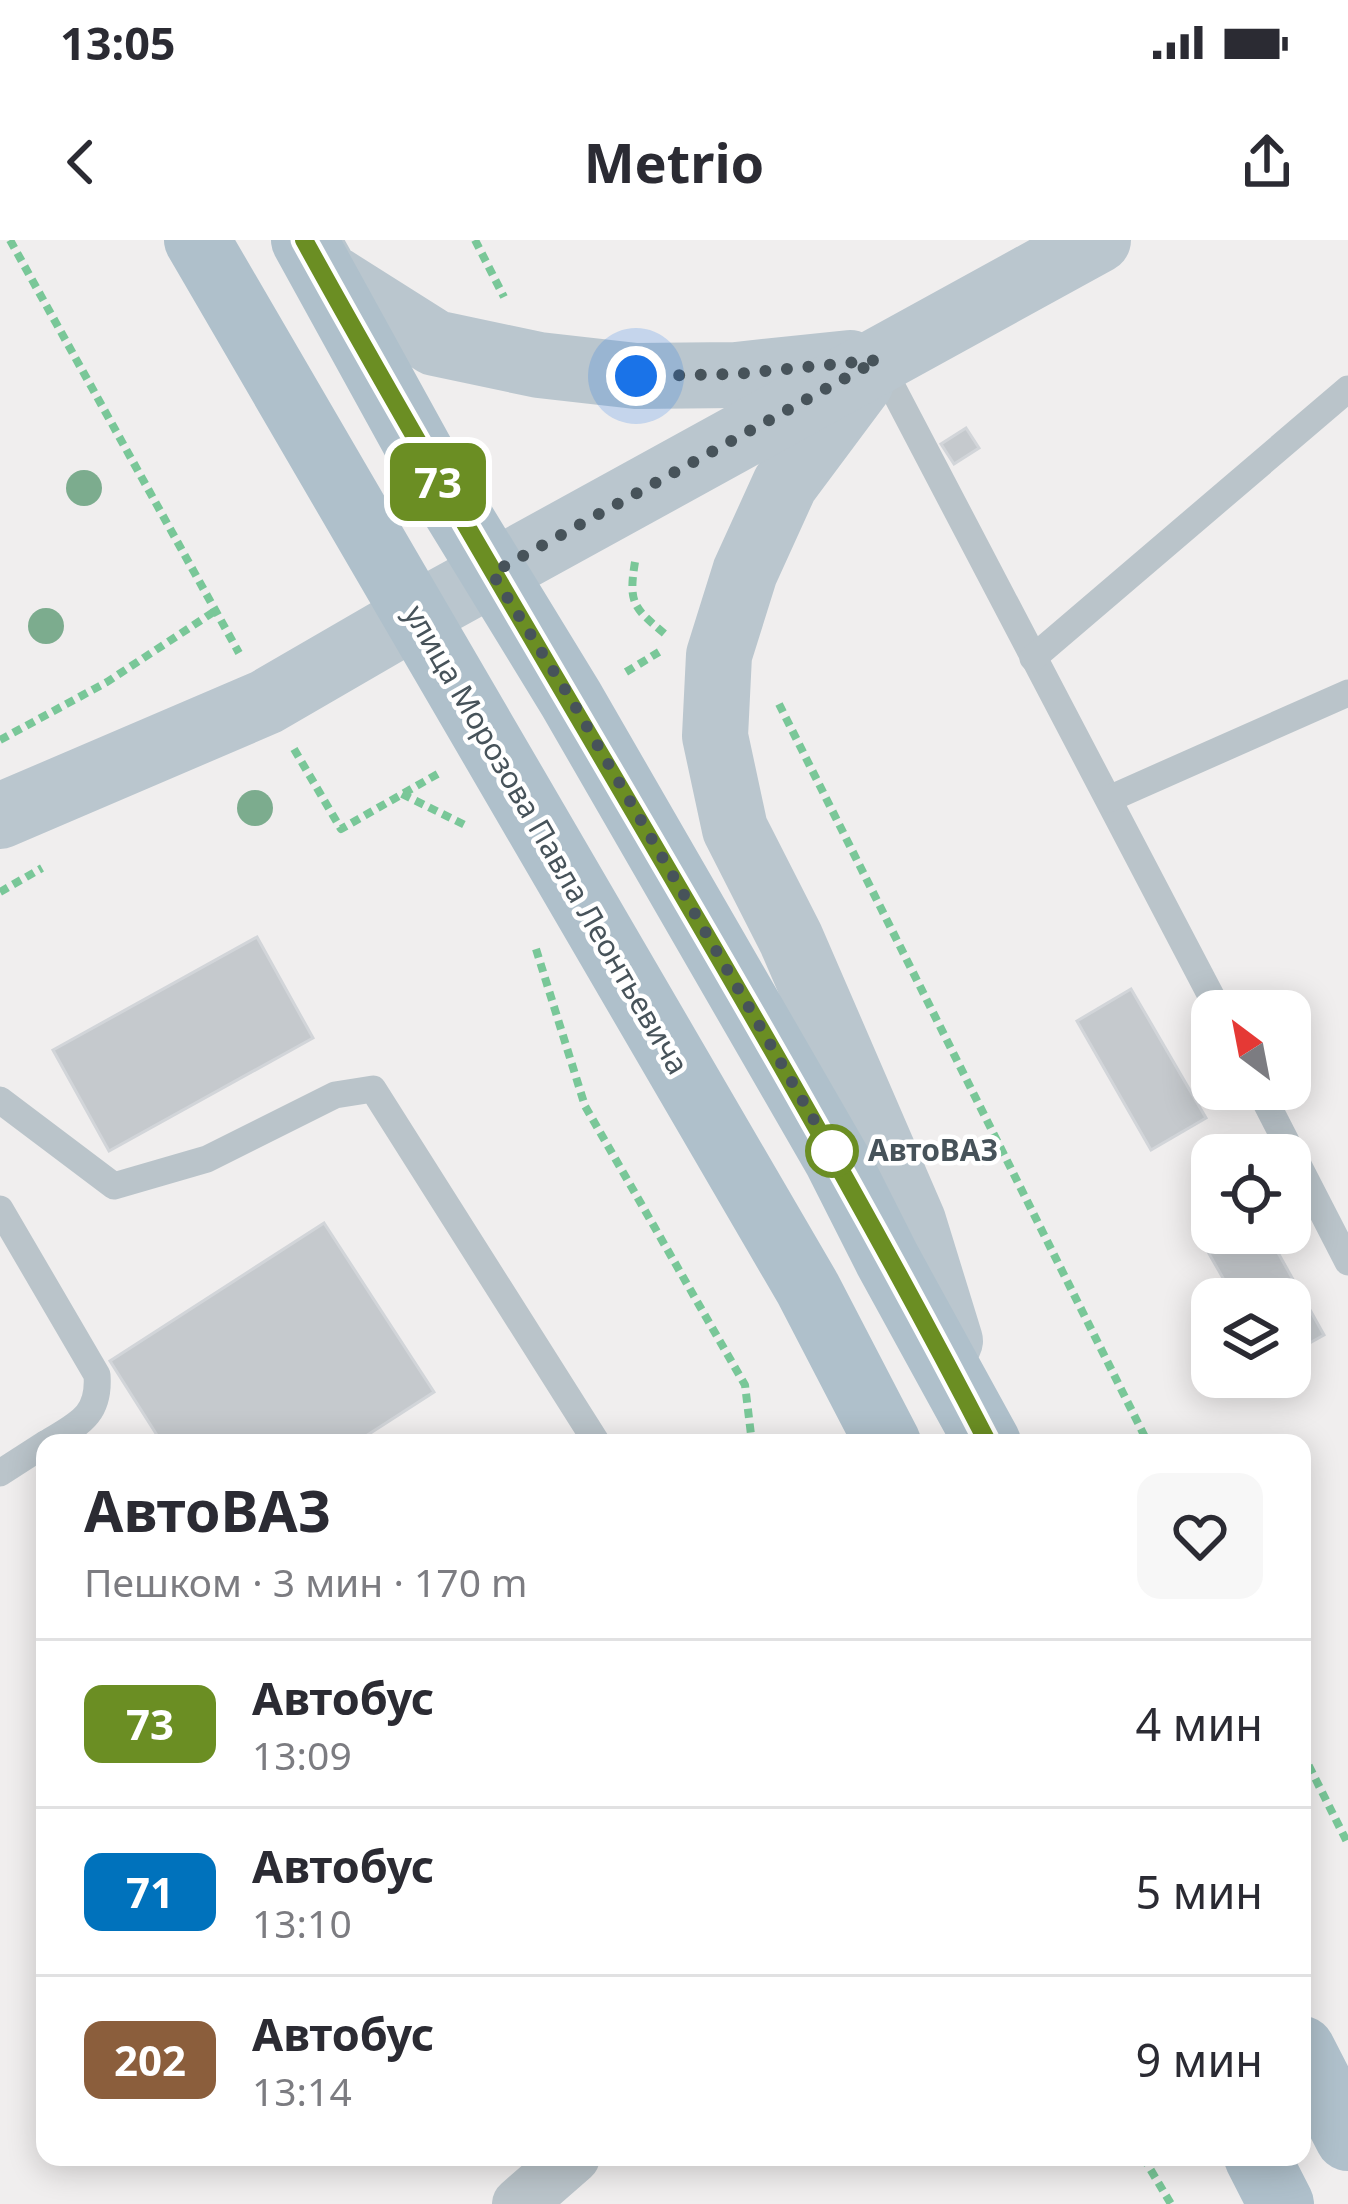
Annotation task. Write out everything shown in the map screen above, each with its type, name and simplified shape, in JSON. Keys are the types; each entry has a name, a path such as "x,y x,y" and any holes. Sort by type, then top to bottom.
{"main road":[{"name":"улица Морозова Павла Леонтьевича","path":"197,240 808,1289 883,1434"},
{"path":"305,240 326,274 435,343 539,365 636,376 736,374 878,360"},
{"path":"305,240 380,380 826,1140 981,1429"},
{"path":"0,816 266,702 1098,240"},
{"path":"878,360 785,484 746,572 719,655 715,736 735,829 791,939 913,1222 981,1429"},
{"path":"1311,2066 1348,2138"},
{"path":"1262,2166 1281,2204"}],"street":[{"path":"520,2204 563,2166"}],"lane":[{"path":"878,360 1208,990"},
{"path":"1033,658 1348,389"},
{"path":"1109,799 1348,693"},
{"path":"0,1100 113,1186 207,1159 335,1094 373,1089 591,1434"},
{"path":"1270,1110 1348,1262"},
{"path":"0,1209 97,1376 98,1398 84,1420 62,1434"},
{"path":"0,1472 36,1450"}],"path":[{"path":"10,240 341,829 461,760"},
{"path":"623,674 676,643 637,611 629,593 638,545"},
{"path":"0,740 107,682 215,611"},
{"path":"719,655 765,676 1144,1434"},
{"path":"401,794 476,830"},
{"path":"534,942 585,1106 745,1384 751,1434"},
{"path":"1311,1770 1348,1844"},
{"path":"1149,2166 1171,2204"}],"building":[{"path":"966,428 979,448 954,464 941,444"},
{"path":"257,937 313,1038 109,1151 53,1050"},
{"path":"1131,989 1191,1092 1191,1110 1201,1110 1206,1118 1151,1150 1077,1021"},
{"path":"324,1223 434,1392 369,1434 156,1434 110,1361"},
{"path":"1209,1254 1279,1254 1292,1278 1223,1278"},
{"path":"1311,1312 1324,1335 1311,1342"}],"bus line":[{"name":"73","path":"304,240 429,467 571,699 837,1160 983,1434"}],"place":[{"name":"АвтоВАЗ","path":"832,1151"}],"route":[{"path":"636,376 736,374 878,360 492,573 571,699 837,1160 832,1151"}]}
